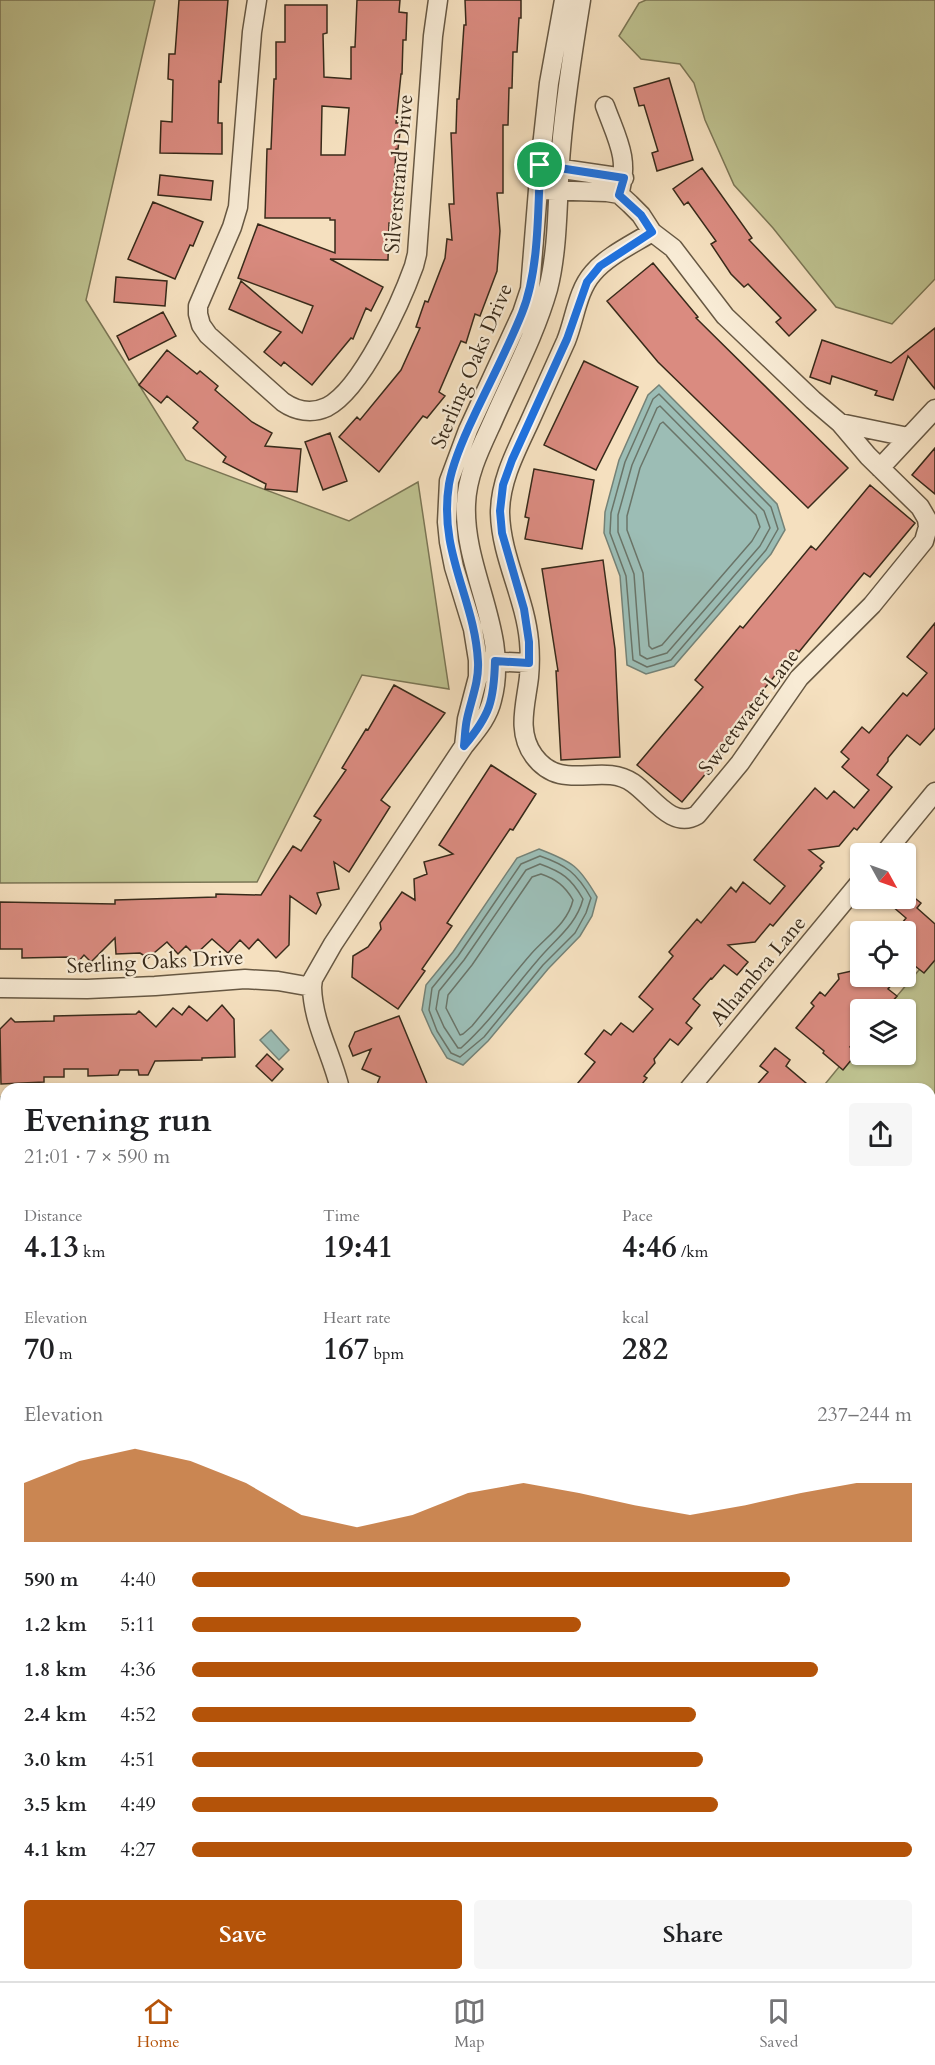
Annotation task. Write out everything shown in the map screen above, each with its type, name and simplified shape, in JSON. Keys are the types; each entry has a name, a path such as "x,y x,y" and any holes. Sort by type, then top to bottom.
{"street":[{"name":"Silverstrand Drive","path":"257,0 252,32 238,207 232,227 200,298 198,314 201,325 208,335 283,402 306,411 326,408 335,402 357,378 372,357 414,266 417,254 433,36 438,0"},
{"name":"Sterling Oaks Drive","path":"486,412 530,289 549,83 564,0"},
{"name":"Sterling Oaks Drive","path":"0,988 87,989 245,979 278,981 312,987 333,944 464,746 467,719 478,677 487,661 473,629 454,567 447,522 449,482 457,457 486,412 542,309 548,285 570,72 581,0"},
{"path":"605,106 623,156 621,186"},
{"path":"540,165 560,168 621,186"},
{"path":"539,190 607,192 621,186"},
{"name":"Sweetwater Lane","path":"621,186 652,232 673,248 725,316 840,423 924,512 928,527 924,541 872,605 799,678 740,763 697,815 686,820 675,818 634,784 622,777 608,774 571,777 547,769 534,757 527,745 523,730 529,642 524,609 502,533 500,511 503,485 512,460 567,339 587,282 600,266 652,232"},
{"path":"880,468 935,409"},
{"name":"Sweetwater Lane","path":"840,423 908,437"},
{"path":"487,661 529,663"},
{"path":"893,843 935,792"},
{"name":"Alhambra Lane","path":"694,1083 850,894"},
{"path":"312,987 319,1032 338,1083"}],"green space":[{"path":"0,0 155,0 86,300 186,460 349,521 418,482 449,689 362,675 257,882 0,883"},
{"path":"646,0 935,0 935,279 892,324 836,307 773,228 734,185 705,120 694,83 680,64 641,59 619,36 639,3"},
{"path":"935,951 935,1083 826,1083 850,1053 850,1065 916,1065 916,999 894,999 905,987 916,987 916,973"}],"water":[{"path":"659,385 777,504 785,530 771,554 674,666 646,674 627,665 620,576 604,533 605,512 619,460 648,395"},
{"path":"539,849 568,862 585,878 597,897 592,916 580,936 548,969 488,1041 463,1065 447,1058 432,1033 422,1010 426,985 453,952 517,858"},
{"path":"271,1030 289,1050 279,1060 260,1040"}],"building":[{"path":"179,0 228,0 221,82 219,81 218,123 222,123 222,154 160,153 161,121 172,122 173,80 168,79 169,54 175,54"},
{"path":"357,0 400,0 399,12 407,13 406,40 403,40 402,74 396,123 401,123 398,149 396,149 388,260 330,259 383,287 371,311 366,308 353,339 351,338 312,385 284,362 281,366 264,352 281,332 229,309 241,281 302,333 313,306 238,278 258,224 335,253 335,220 330,220 330,218 265,218 267,149 271,149 274,79 276,79 276,42 285,42 285,5 327,5 327,33 323,34 324,77 351,79 351,47 355,47","holes":["322,106 349,108 345,155 321,155"]},
{"path":"465,0 521,0 517,52 513,52 512,88 509,88 508,125 503,125 503,193 497,193 500,231 497,271 480,316 475,314 466,343 461,341 439,392 445,396 427,418 423,416 379,472 339,437 357,417 360,420 401,370 420,328 416,327 425,301 428,302 445,258 447,239 452,240 449,204 454,204 451,133 456,133 457,99 459,99 464,25 466,25"},
{"path":"669,78 693,160 657,171 652,153 658,151 644,105 639,106 634,88"},
{"path":"702,168 752,238 749,240 816,310 789,336 776,322 781,318 748,284 744,287 731,274 711,244 716,241 688,202 684,205 673,189"},
{"path":"160,175 213,181 211,200 158,195"},
{"path":"153,202 203,222 175,279 128,259"},
{"path":"653,263 698,317 696,318 848,468 808,508 658,362 607,301"},
{"path":"116,277 167,281 165,306 114,302"},
{"path":"163,312 176,336 129,360 117,336"},
{"path":"935,328 935,389 908,356 893,400 875,395 877,391 832,376 830,384 810,377 822,340 891,363"},
{"path":"167,350 197,374 200,371 218,386 215,390 252,422 272,433 265,446 301,449 297,492 265,489 266,484 223,462 226,457 193,428 198,422 167,396 161,403 139,385"},
{"path":"584,361 638,387 596,470 544,445"},
{"path":"330,433 347,481 323,490 305,442"},
{"path":"935,448 935,494 912,475"},
{"path":"534,469 594,480 582,549 525,539 529,518 525,517"},
{"path":"870,485 915,523 870,577 864,573 799,652 796,650 732,728 739,734 682,802 637,765 703,687 695,680 740,626 743,628 811,546 816,550"},
{"path":"603,560 615,649 620,757 561,760 556,671 558,671 542,569"},
{"path":"935,623 935,728 920,745 907,735 888,758 877,775 892,787 857,830 854,828 839,846 809,850 824,862 820,866 822,868 773,926 770,924 755,942 728,945 748,962 737,975 724,965 711,978 693,999 700,1005 686,1023 692,1028 678,1045 670,1039 654,1059 655,1063 644,1076 647,1078 643,1083 578,1083 595,1062 585,1054 604,1030 611,1035 621,1023 633,1032 653,1009 639,997 673,956 669,952 697,919 701,923 731,887 736,892 743,882 770,904 785,886 754,860 815,788 827,799 834,791 854,808 869,790 842,767 849,759 841,752 862,727 869,733 903,693 907,696 927,673 907,657"},
{"path":"394,685 445,713 381,800 390,807 349,872 334,862 339,889 317,893 321,905 316,914 290,896 289,945 276,958 258,939 249,949 240,940 228,953 212,939 195,955 186,946 178,954 167,942 148,958 140,953 116,954 115,938 91,962 84,955 77,963 70,957 22,958 22,949 0,949 0,902 115,904 115,900 216,897 216,894 261,895 293,846 301,851 321,820 314,816 346,770 342,768 366,729 368,730"},
{"path":"491,765 536,794 447,923 452,926 422,969 425,971 398,1009 352,977 353,956 368,947 381,929 380,923 402,892 415,900 414,879 427,874 424,862 453,854 439,845"},
{"path":"916,899 921,903 917,908 935,924 935,960 924,973 916,967 916,921 904,921 906,918 896,909 916,909"},
{"path":"850,971 850,987 890,987 888,989 897,996 894,999 850,999 850,1062 843,1070 796,1028 814,1006 811,1003 820,992 825,996 839,979 838,974"},
{"path":"222,1005 234,1019 235,1057 155,1061 148,1075 139,1075 138,1070 120,1070 118,1075 88,1076 88,1069 64,1069 64,1077 44,1077 44,1082 1,1083 0,1029 11,1018 15,1022 54,1021 54,1016 136,1014 139,1011 156,1027 173,1008 182,1015 189,1006 207,1021"},
{"path":"399,1016 427,1083 378,1083 380,1077 362,1069 371,1049 353,1056 349,1046 355,1032"},
{"path":"775,1048 790,1060 786,1066 806,1083 758,1083 768,1072 760,1066"},
{"path":"267,1054 283,1069 272,1081 256,1066"}],"route":[{"path":"540,165 624,178 619,195 641,215 652,232 600,266 587,282 567,339 512,460 503,485 500,511 506,552 524,609 529,642 529,663 495,661 492,700 488,711 480,727 464,746 467,719 478,677 478,660 473,629 454,567 449,542 447,500 449,482 468,429 522,313 530,289 540,165"}]}
